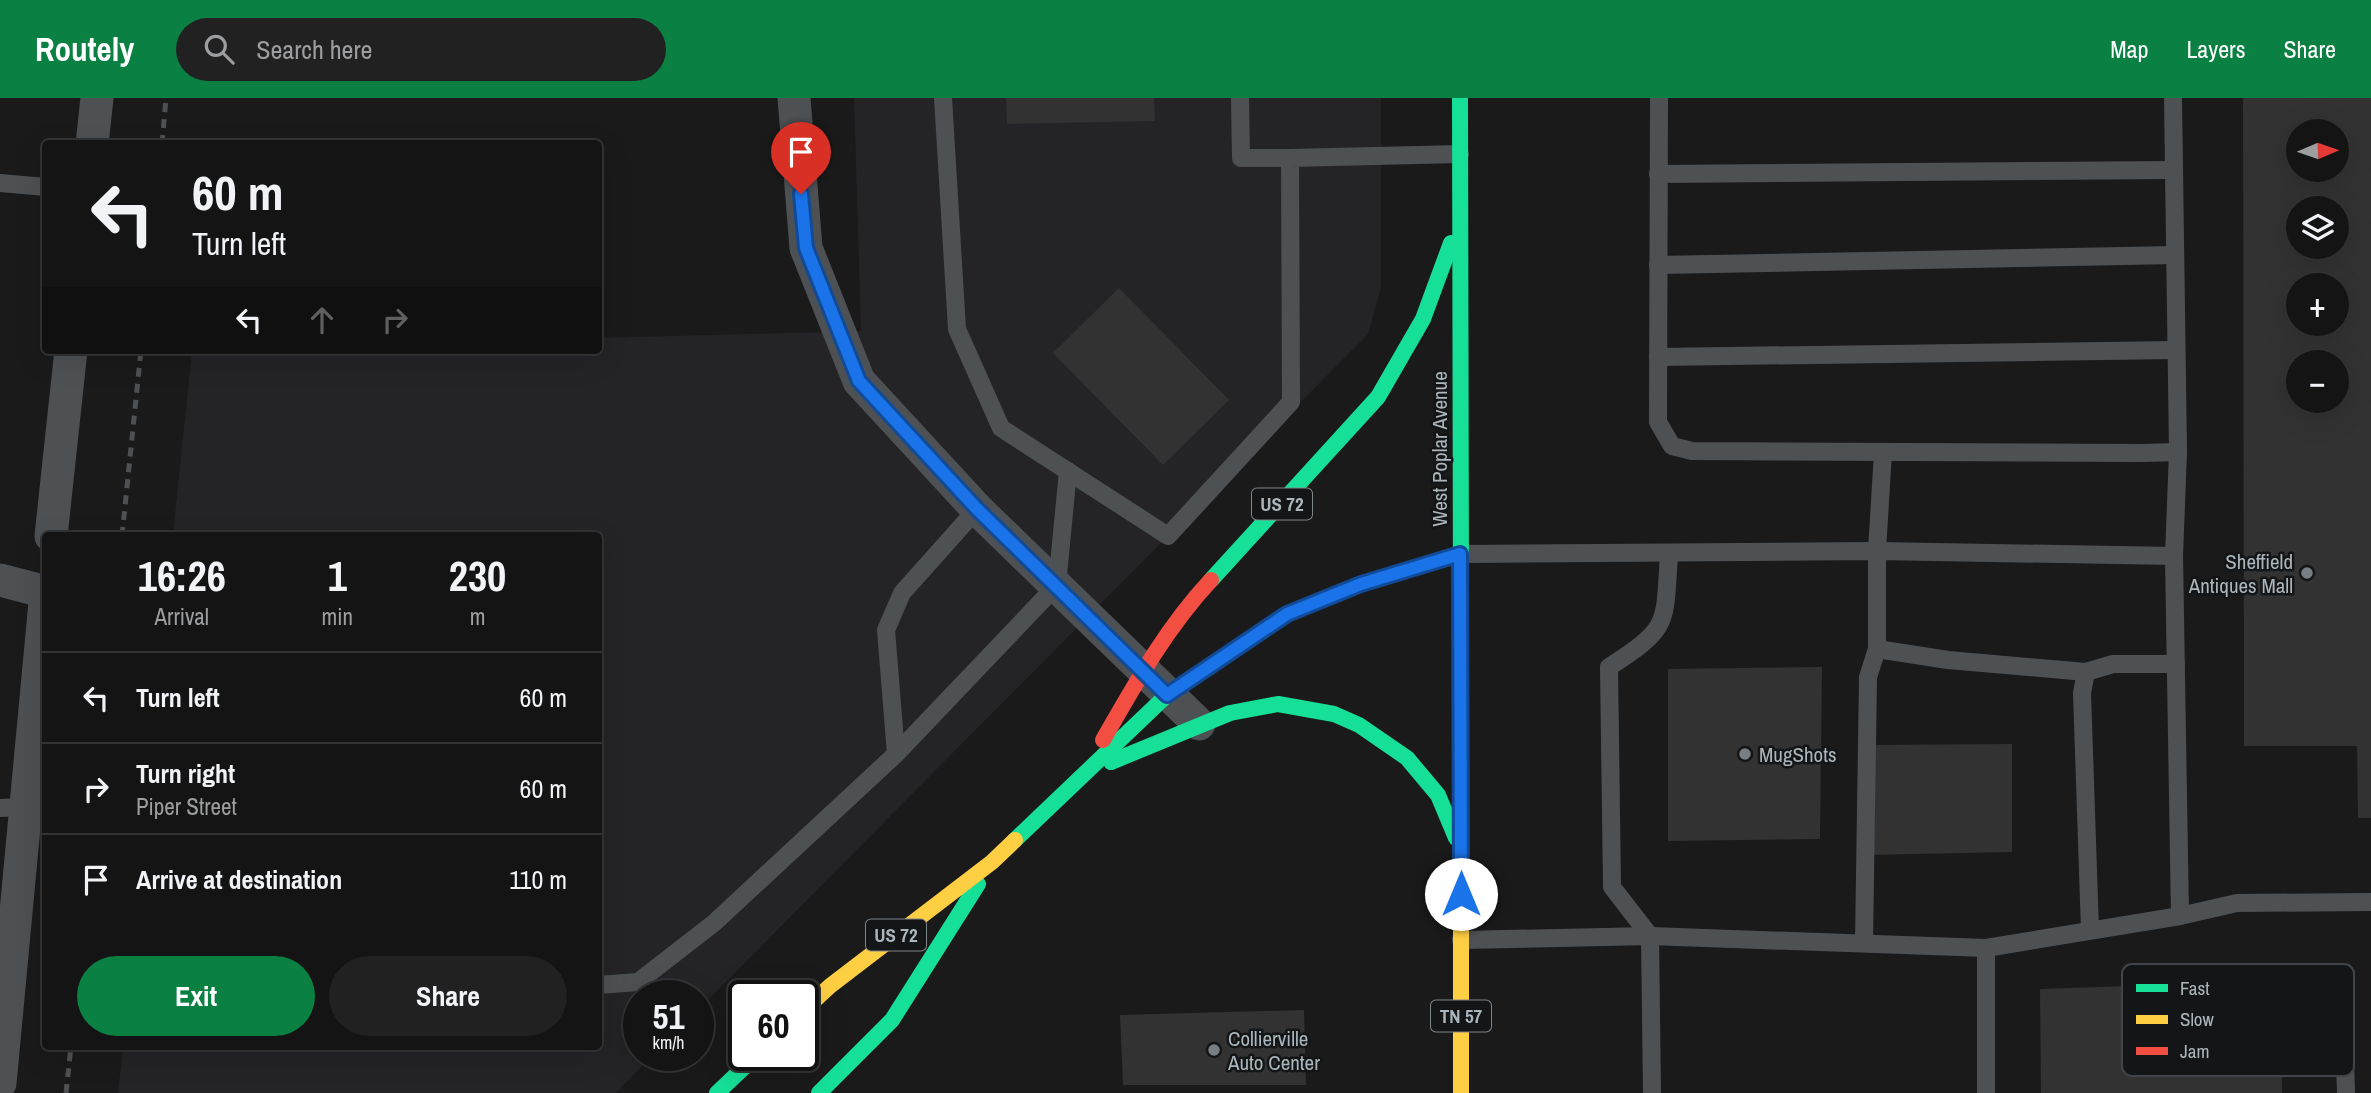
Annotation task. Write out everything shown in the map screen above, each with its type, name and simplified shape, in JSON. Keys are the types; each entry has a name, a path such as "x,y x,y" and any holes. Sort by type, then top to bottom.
{"main road":[{"name":"West Poplar Avenue","path":"1460,98 1461,1093"},
{"name":"US 72","path":"1083,775 1143,670 1193,599 1377,397 1423,319 1459,221"},
{"name":"US 72","path":"819,996 992,862 1167,695 1287,614 1361,584 1460,554"},
{"path":"1083,775 1230,713 1278,704 1334,714 1359,725 1406,758 1438,795 1461,849"},
{"name":"US 72","path":"820,1093 892,1020 992,862"},
{"path":"718,1093 741,1071"}],"street":[{"path":"92,140 97,98"},
{"path":"793,98 806,248 859,381 977,509 1199,724"},
{"path":"51,532 71,354"},
{"path":"0,580 42,591"},
{"path":"0,1083 13,808 42,618"}],"lane":[{"path":"943,98 957,329 1001,428 1168,536 1291,402 1290,158"},
{"path":"1240,98 1241,158 1460,154"},
{"path":"1659,98 1658,422 1672,446 1692,451 2178,452"},
{"path":"2173,98 2178,452 2174,556 2180,915"},
{"path":"1658,174 2174,170"},
{"path":"0,183 42,187"},
{"path":"1658,265 2175,255"},
{"path":"1658,356 2176,350"},
{"path":"1864,942 1868,677 1877,649 1877,551 1883,452"},
{"path":"602,985 638,982 703,932 896,754 1057,585 1068,471"},
{"path":"896,754 886,630 902,593 977,509"},
{"path":"1460,554 1669,555 1877,551 2174,556"},
{"path":"1652,1093 1650,936 1612,887 1609,667 1648,642 1664,620 1669,555"},
{"path":"1877,649 1948,660 2086,672 2113,664 2176,664"},
{"path":"2086,672 2082,693 2090,930"},
{"path":"1461,940 1650,936 1986,948 2237,903 2371,902"},
{"path":"1986,948 1986,1093"}],"shaded area":[{"path":"854,98 1381,98 1381,288 1368,334 714,994 714,980 623,980 623,1071 637,1071 616,1093 118,1093 123,1050 602,1050 602,532 173,532 192,354 602,354 602,338 861,331"}],"building":[{"path":"1006,98 1154,98 1155,121 1007,124"},
{"name":"Sheffield Antiques Mall","path":"2243,98 2371,98 2371,818 2358,818 2357,746 2244,746"},
{"path":"1119,288 1229,400 1163,465 1053,353"},
{"name":"MugShots","path":"1822,667 1820,839 1668,841 1668,669"},
{"path":"2012,744 2012,852 1865,855 1867,745"},
{"path":"2122,986 2122,1076 2282,1076 2282,1093 2041,1093 2040,989"},
{"name":"Collierville Auto Center","path":"1304,1010 1306,1085 1123,1085 1120,1015"}],"railway":[{"path":"162,140 166,98"},
{"path":"122,532 141,354"},
{"path":"66,1093 71,1050"}],"traffic: fast":[{"path":"1460,98 1461,609"},
{"path":"1211,580 1378,397 1423,319 1451,243"},
{"path":"1015,840 1167,695 1287,614 1361,584 1460,554"},
{"path":"1111,762 1230,713 1278,704 1334,714 1359,725 1407,758 1438,795 1456,838"},
{"path":"819,1093 892,1020 978,884"},
{"path":"717,1093 740,1071"}],"traffic: slow":[{"path":"1461,609 1461,1093"},
{"path":"819,996 992,862 1015,840"}],"traffic: jam":[{"path":"1103,740 1166,637 1211,580"}],"place":[{"name":"Sheffield Antiques Mall","path":"2307,573"},
{"name":"MugShots","path":"1745,754"},
{"name":"Collierville Auto Center","path":"1214,1050"}],"route":[{"path":"801,194 806,248 859,381 977,509 1167,695 1287,614 1361,584 1460,554 1461,894"}]}
